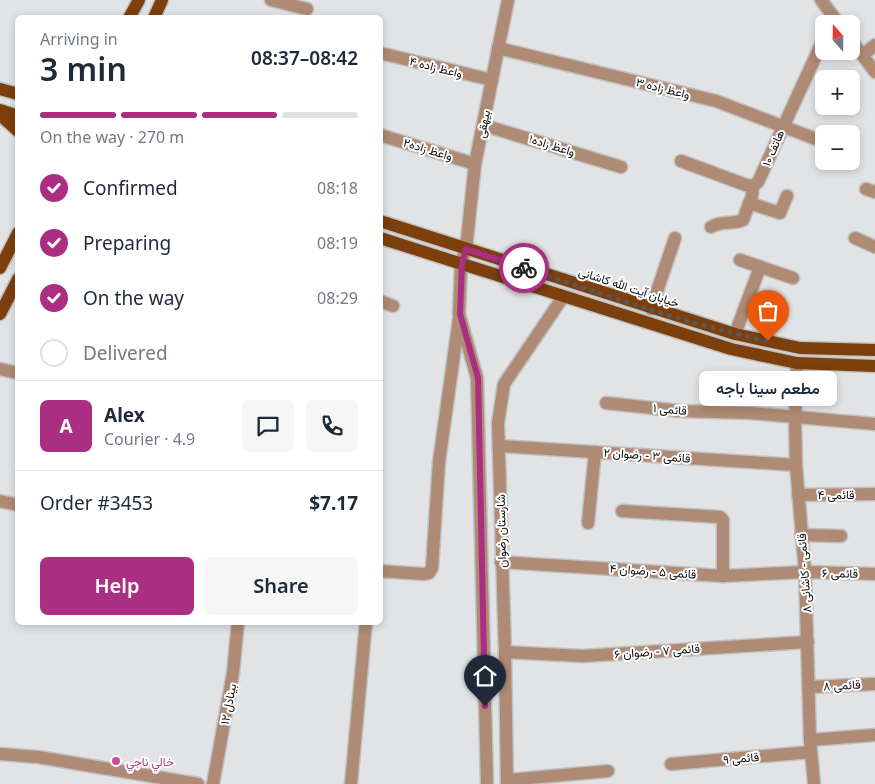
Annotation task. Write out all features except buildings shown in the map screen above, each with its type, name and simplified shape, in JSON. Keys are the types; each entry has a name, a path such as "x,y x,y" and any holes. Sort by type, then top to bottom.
{"main road":[{"path":"131,15 139,0"},
{"path":"155,15 162,0"},
{"path":"1,89 15,90"},
{"path":"1,89 15,93"},
{"path":"0,110 15,115"},
{"path":"0,114 15,128"},
{"name":"خیابان آیت الله کاشانی","path":"383,222 651,309 735,334 800,348 875,350"},
{"path":"0,268 15,239"},
{"path":"383,239 731,350 797,363 875,366"},
{"path":"0,314 15,285"}],"street":[{"path":"271,0 307,9"},
{"name":"بیهقی","path":"462,264 466,249 476,164 508,0"},
{"path":"821,0 830,15"},
{"path":"863,55 875,45"},
{"name":"واعظ زاده ۳","path":"498,48 716,101 815,138"},
{"path":"860,51 875,72"},
{"name":"واعظ زاده ۴","path":"383,54 492,80"},
{"name":"هاتف ۱۰","path":"711,227 719,222 736,223 742,220 753,186 758,182 815,57"},
{"name":"واعظ زاده۱","path":"483,125 621,167"},
{"name":"واعظ زاده۲","path":"383,136 476,164"},
{"path":"681,161 753,186"},
{"path":"749,203 780,213 787,196"},
{"path":"651,309 675,238"},
{"path":"855,238 875,247"},
{"path":"740,260 793,278"},
{"name":"شارستان رضوان","path":"462,264 460,314 478,378 487,784"},
{"path":"735,334 760,267"},
{"name":"شارستان رضوان","path":"507,782 506,652 501,562 498,423 504,384 563,297"},
{"path":"383,302 394,306"},
{"path":"383,571 423,574 429,573 432,568 439,462 460,314"},
{"name":"قائمی - کاشانی ۸","path":"797,363 794,418 805,572 814,784"},
{"path":"0,368 15,372"},
{"name":"قائمی ۱","path":"606,403 680,411 750,413 875,424"},
{"name":"قائمی ۳ - رضوان ۲","path":"499,446 796,465"},
{"path":"588,523 595,452"},
{"name":"قائمی ۴","path":"798,495 875,494"},
{"path":"0,501 15,504"},
{"path":"622,511 720,517 723,520 723,576"},
{"path":"801,535 840,536"},
{"name":"قائمی ۵ - رضوان ۴","path":"501,562 723,576 805,572"},
{"name":"قائمی ۶","path":"805,572 875,574"},
{"name":"بینادل ۱۲","path":"213,784 233,673 238,625"},
{"path":"350,784 366,625"},
{"name":"قائمی ۷ - رضوان ۶","path":"506,652 583,656 808,642"},
{"name":"قائمی ۸","path":"809,687 875,684"},
{"name":"قائمی ۹","path":"671,764 875,736"},
{"path":"0,754 38,756 198,784"},
{"path":"507,782 608,771"}],"way so far":[{"path":"524,268 676,317 735,334 768,341"}],"place":[{"name":"مطعم سينا باجه","path":"768,341"},
{"name":"خالي ناجي","path":"116,761"}],"route":[{"path":"485,706 478,378 460,314 462,264 466,249 524,268"}]}
